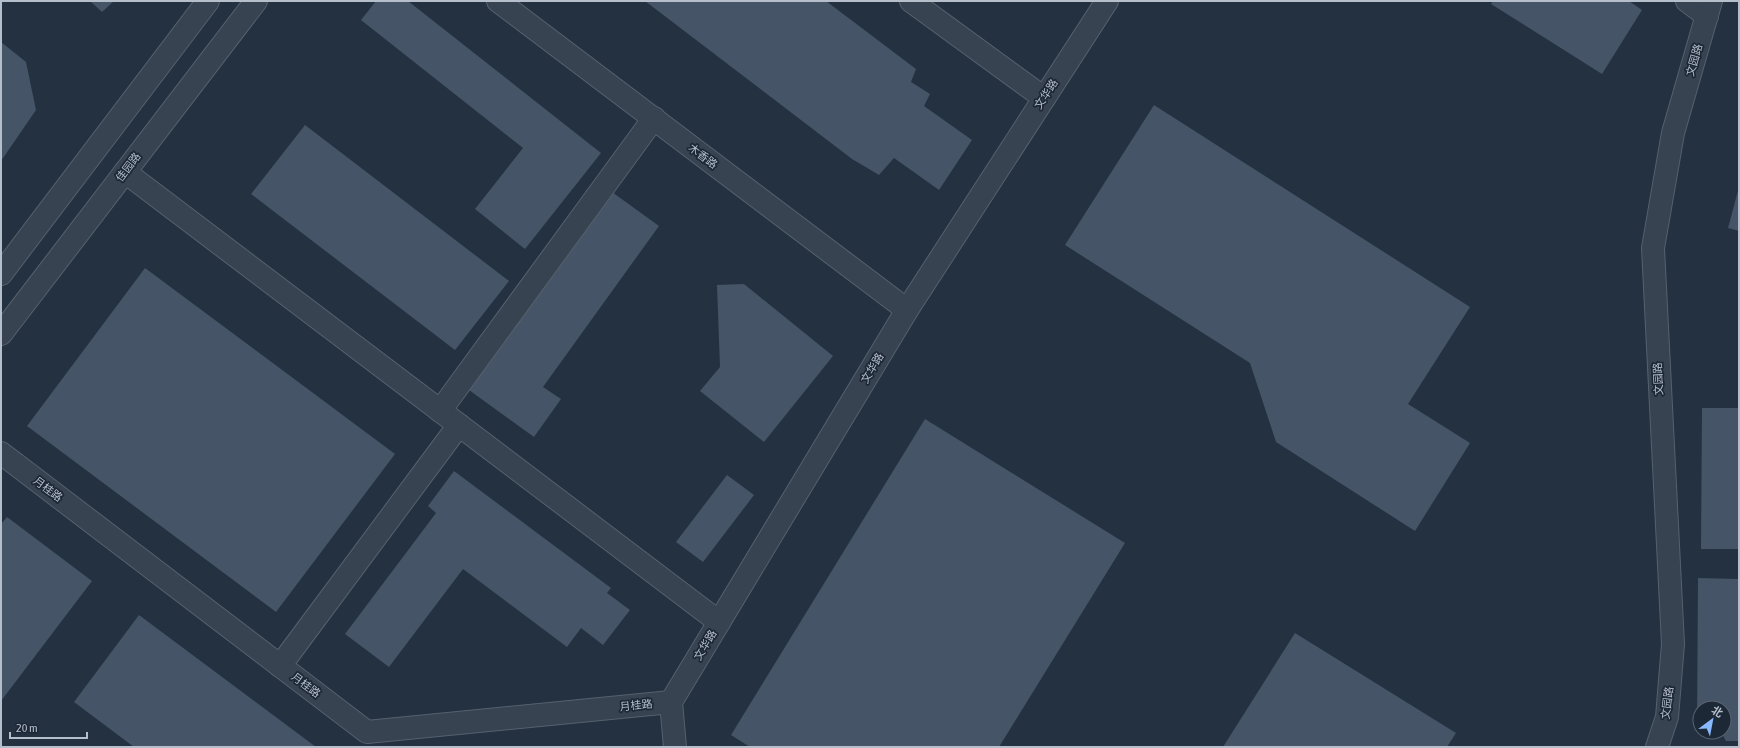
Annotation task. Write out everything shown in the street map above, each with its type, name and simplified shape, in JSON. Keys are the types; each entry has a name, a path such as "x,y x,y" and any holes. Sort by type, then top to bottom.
{"street":[{"path":"1,274 208,1"},
{"name":"佳园路","path":"1,334 256,1"},
{"name":"木香路","path":"498,1 907,310"},
{"path":"911,1 1044,98"},
{"name":"文华路","path":"671,702 907,310 1107,1"},
{"path":"1687,1 1709,8"},
{"name":"文园路","path":"1657,747 1667,717 1673,644 1653,248 1673,133 1709,8"},
{"path":"440,411 654,118"},
{"path":"125,172 719,622"},
{"path":"280,666 459,425"},
{"name":"月桂路","path":"1,454 368,732 671,702"},
{"path":"671,702 675,747"}],"building":[{"path":"90,1 114,1 102,12"},
{"path":"376,1 408,1 601,153 525,249 475,209 523,148 361,20"},
{"path":"645,1 826,1 916,69 911,82 930,94 924,106 972,140 939,190 894,158 879,175 852,159"},
{"path":"1493,1 1629,1 1642,10 1602,74 1491,4"},
{"path":"1,42 26,62 36,110 1,161"},
{"path":"1154,105 1470,307 1408,404 1470,443 1415,531 1276,442 1250,363 1065,245"},
{"path":"305,125 509,281 455,350 251,194"},
{"path":"1739,187 1739,231 1728,228"},
{"path":"612,192 659,226 543,387 561,399 534,437 469,390"},
{"path":"145,268 395,454 276,612 27,426"},
{"path":"744,284 833,356 764,442 700,391 720,367 717,285"},
{"path":"1702,408 1739,408 1739,549 1701,549"},
{"path":"925,419 1125,543 999,747 750,747 731,735"},
{"path":"454,471 611,588 607,593 630,610 603,645 581,628 567,647 463,569 389,667 345,634 436,513 428,506"},
{"path":"727,475 754,495 703,562 676,542"},
{"path":"7,517 92,581 1,701 1,524"},
{"path":"1738,565 1739,741 1726,741 1732,740 1732,700 1697,700 1698,578 1738,579"},
{"path":"139,615 316,747 134,747 74,702"},
{"path":"1295,633 1456,733 1447,747 1223,747"}]}
